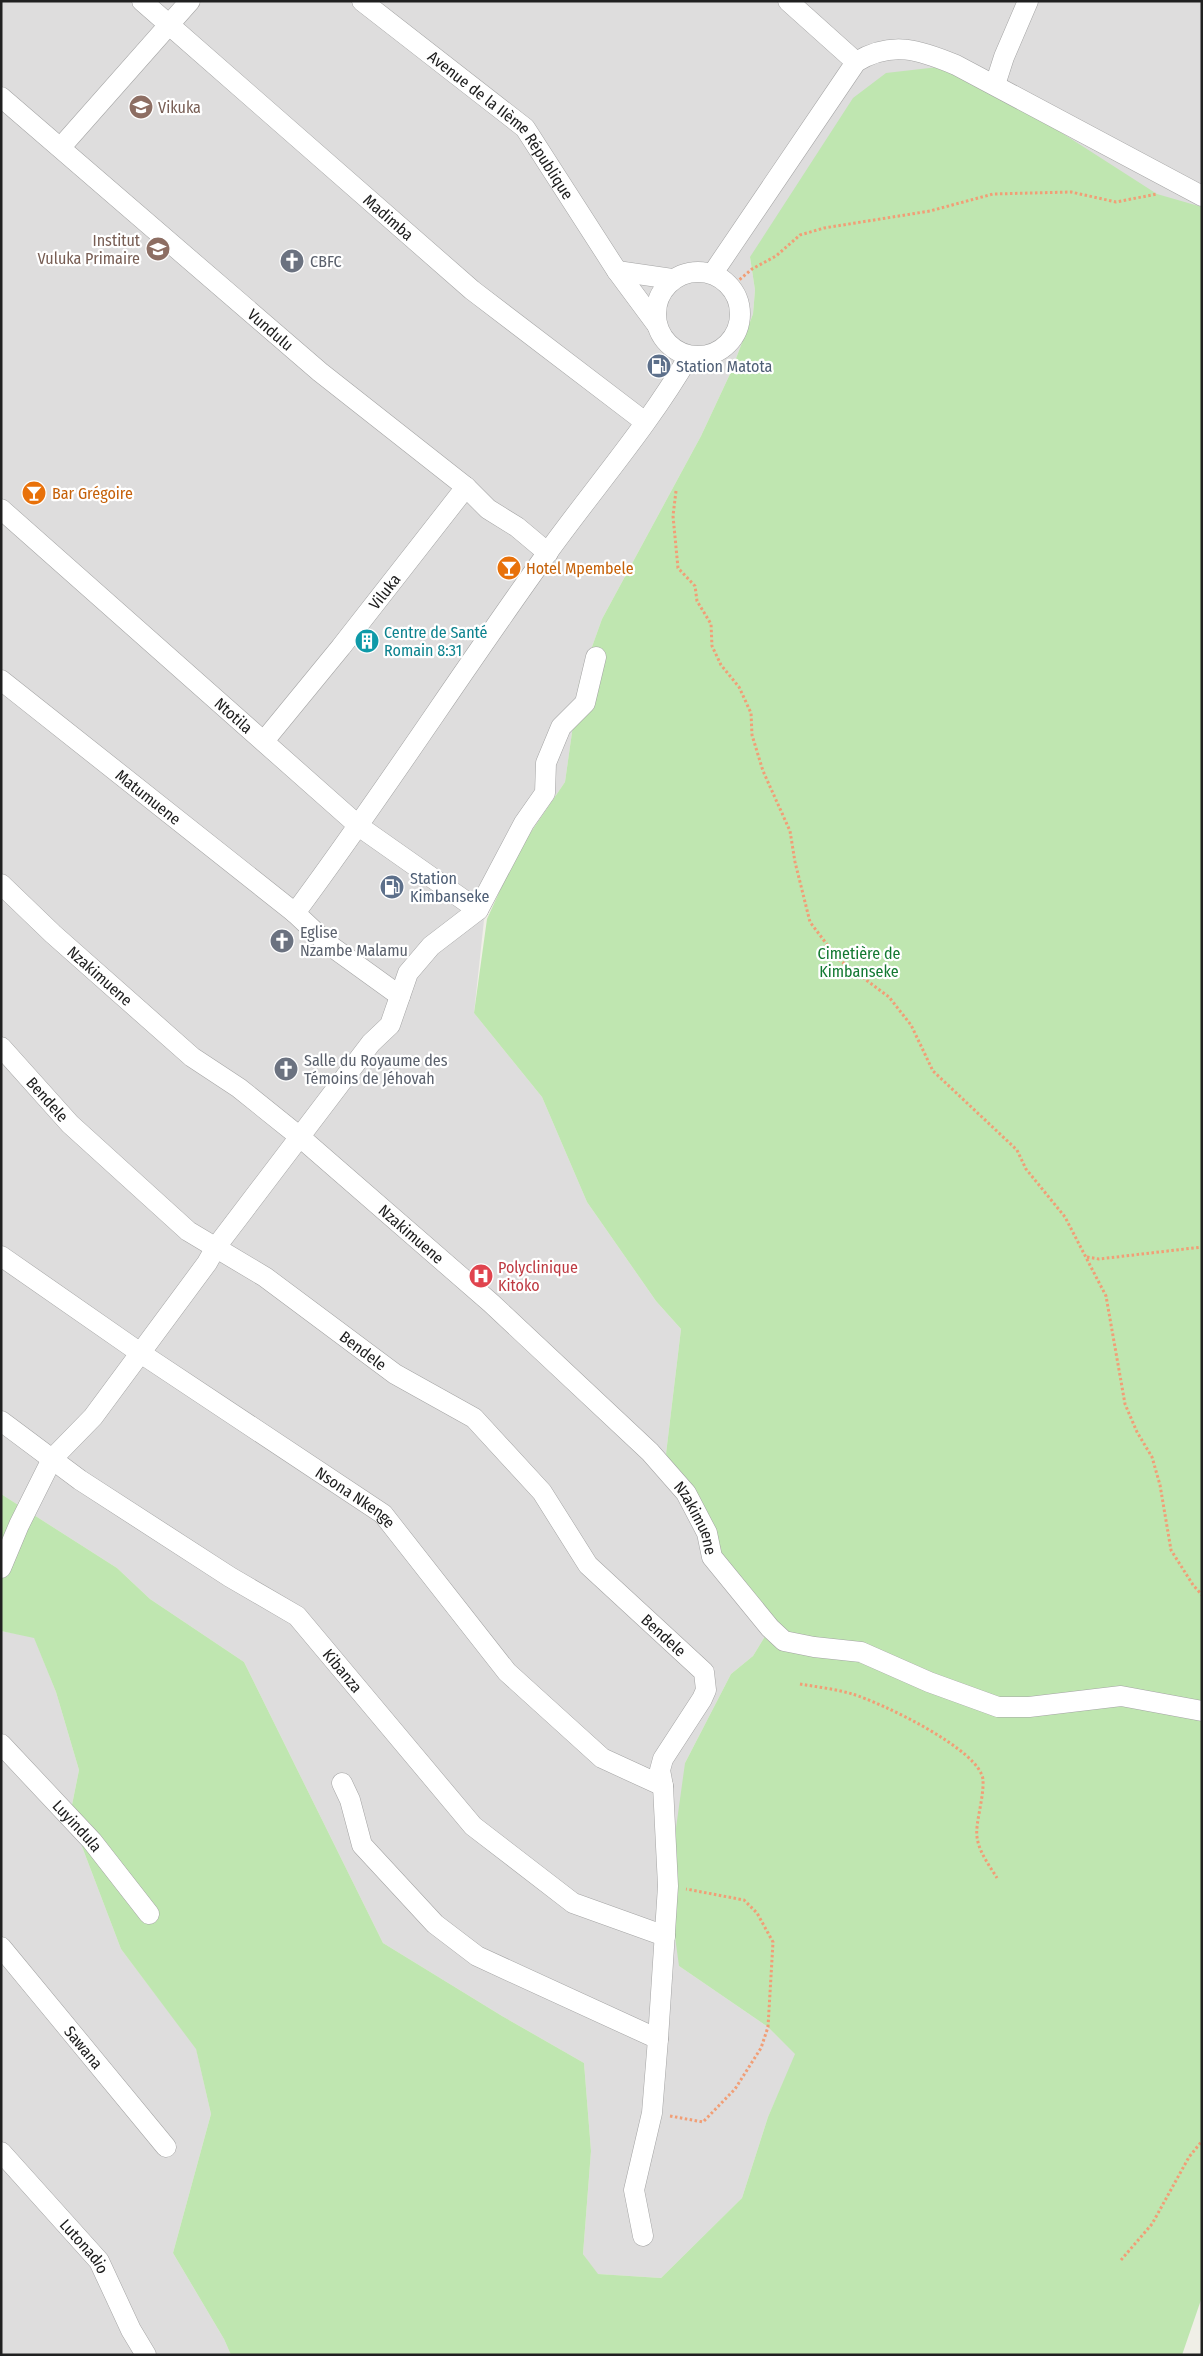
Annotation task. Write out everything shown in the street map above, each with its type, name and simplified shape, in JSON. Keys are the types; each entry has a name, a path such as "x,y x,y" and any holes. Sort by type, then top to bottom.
{"street":[{"name":"Madimba","path":"142,1 472,290 645,422"},
{"path":"61,148 190,1"},
{"name":"Avenue de la IIème République","path":"362,1 524,128 617,270 657,326"},
{"path":"788,1 856,62"},
{"path":"995,85 1004,57 1028,1"},
{"path":"713,273 856,62 871,52 899,48 930,54 995,85 1202,196"},
{"name":"Vundulu","path":"1,97 320,372 466,487 488,509 548,552"},
{"path":"617,270 672,279"},
{"path":"692,271 713,273 732,286 741,306 739,328 727,346 707,356 689,356 667,344 657,326 655,308 661,292 672,279 692,271"},
{"path":"295,913 360,827 548,552 669,391 689,356"},
{"name":"Viluka","path":"264,741 341,647 466,487"},
{"name":"Ntotila","path":"1,509 360,827 478,910"},
{"path":"1,1568 52,1459 93,1417 139,1352 207,1263 216,1247 371,1044 390,1025 408,973 431,946 478,910 524,823 545,793 546,763 561,727 585,703 596,657"},
{"name":"Matumuene","path":"1,680 295,913 328,944 400,996"},
{"name":"Nzakimuene","path":"1,884 53,934 192,1057 239,1088 300,1137 491,1303 650,1452 686,1493 707,1533 712,1557 770,1628 784,1641 814,1647 861,1652 929,1682 998,1707 1029,1707 1121,1696 1202,1711"},
{"name":"Bendele","path":"1,1047 70,1124 188,1231 266,1277 394,1374 474,1418 542,1492 588,1565 704,1672 706,1690 702,1699 662,1759 660,1770 663,1786"},
{"name":"Nsona Nkenge","path":"1,1256 139,1352 383,1514 507,1672 602,1758 663,1786"},
{"name":"Kibanza","path":"1,1421 80,1480 230,1577 297,1616 473,1826 573,1903 665,1936"},
{"name":"Luyindula","path":"1,1744 92,1841 149,1914"},
{"path":"342,1783 350,1800 362,1845 435,1924 477,1956 658,2038"},
{"path":"643,2236 634,2190 652,2113 658,2038 668,1886 663,1786"},
{"name":"Sawana","path":"1,1947 166,2147"},
{"name":"Lutonadio","path":"1,2152 99,2261 131,2330 146,2355"}],"path":[{"path":"732,286 752,269 776,256 800,235 824,228 930,211 993,194 1070,192 1116,202 1157,194 1178,183"},
{"path":"676,491 673,516 678,568 695,586 697,601 711,624 712,646 721,665 740,687 751,713 752,735 763,772 790,831 795,862 810,922 838,959 889,997 910,1025 933,1071 1017,1150 1026,1169 1065,1217 1106,1296 1125,1404 1137,1432 1152,1457 1160,1485 1171,1550 1193,1585 1202,1595"},
{"path":"1086,1257 1099,1259 1202,1246"},
{"path":"800,1684 852,1694 898,1712 970,1757 983,1778 982,1802 976,1836 985,1860 997,1878"},
{"path":"652,2113 703,2122 735,2089 761,2048 768,2027 773,1942 757,1913 744,1900 668,1886"},
{"path":"1121,2260 1152,2224 1189,2157 1202,2140"}],"shaded area":[{"path":"1,1 1202,1 1202,210 750,257 755,290 753,314 730,374 701,436 602,619 579,683 565,782 518,851 484,920 474,1013 542,1097 587,1202 656,1301 681,1329 666,1454 770,1628 753,1656 731,1674 685,1763 679,1966 768,2027 796,2054 768,2117 742,2198 661,2278 597,2274 583,2254 591,2151 584,2063 502,2016 383,1943 244,1662 150,1599 117,1568 1,1494"},
{"path":"1,1631 34,1637 56,1692 79,1770 70,1815 121,1949 196,2048 211,2114 173,2253 224,2339 231,2355 1,2355"}],"green space":[{"name":"Cimetière de Kimbanseke","path":"956,65 1157,194 1202,207 1202,2297 1182,2355 231,2355 224,2339 173,2253 211,2114 196,2049 121,1949 70,1815 79,1770 56,1692 34,1638 1,1631 1,1494 117,1568 150,1599 244,1662 383,1943 502,2016 584,2063 591,2151 583,2254 598,2274 661,2278 742,2198 768,2117 795,2054 768,2027 679,1966 668,1886 685,1763 731,1674 753,1656 770,1628 731,1586 696,1504 666,1454 681,1329 656,1301 587,1202 542,1097 474,1013 487,919 518,851 565,782 579,683 602,619 701,436 730,374 753,314 755,290 750,257 853,98 886,73"}],"place":[{"name":"Vikuka","path":"141,107"},
{"name":"Institut Vuluka Primaire","path":"158,249"},
{"name":"CBFC","path":"292,261"},
{"name":"Station Matota","path":"659,366"},
{"name":"Bar Grégoire","path":"34,493"},
{"name":"Hotel Mpembele","path":"509,568"},
{"name":"Centre de Santé Romain 8:31","path":"367,641"},
{"name":"Station Kimbanseke","path":"392,887"},
{"name":"Eglise Nzambe Malamu","path":"282,941"},
{"name":"Salle du Royaume des Témoins de Jéhovah","path":"286,1069"},
{"name":"Polyclinique Kitoko","path":"481,1276"}]}
